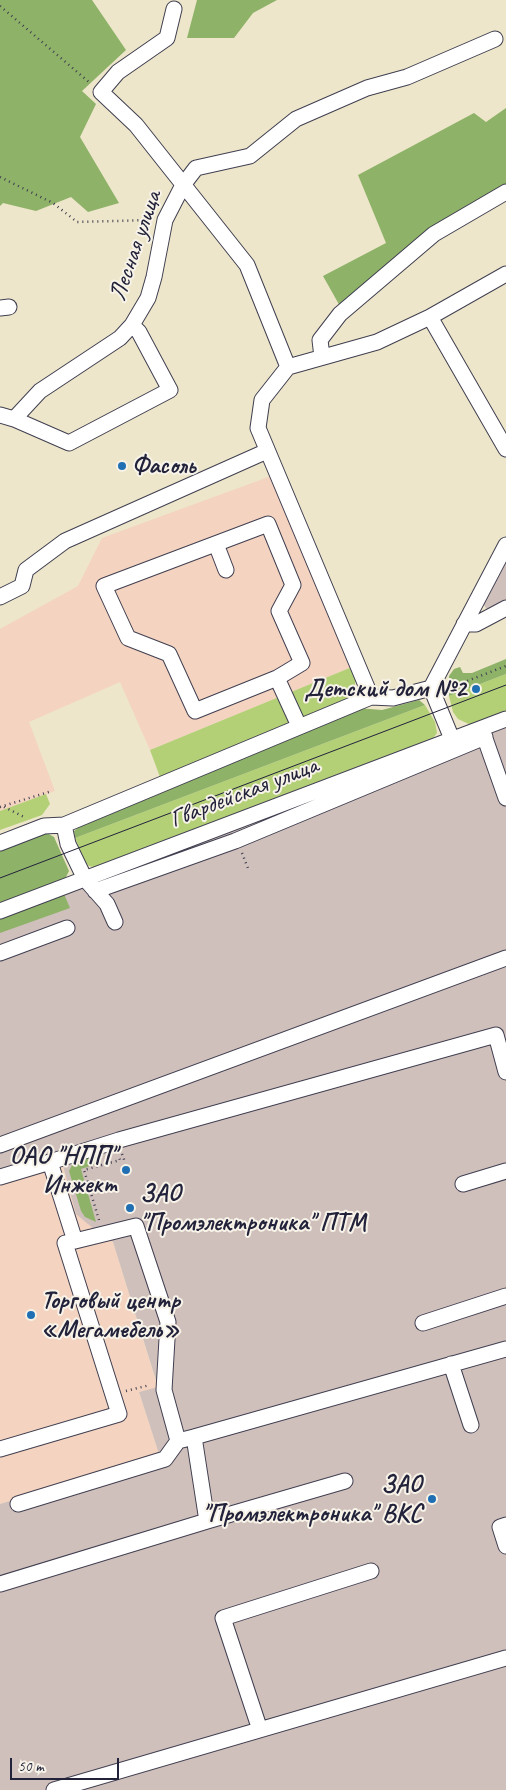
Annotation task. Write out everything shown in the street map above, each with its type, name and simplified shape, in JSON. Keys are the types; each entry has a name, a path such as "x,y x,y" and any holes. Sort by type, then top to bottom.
{"street":[{"path":"174,9 167,38 118,72 101,92 136,125 247,265 288,367"},
{"name":"Лесная улица","path":"7,417 40,391 120,338 132,325 150,291 165,220 183,185 196,168 250,156 296,119 367,88 407,77 494,38"},
{"path":"322,358 320,340 340,314 434,234 506,192"},
{"path":"371,697 258,428 262,400 288,367 377,342 430,317 506,274"},
{"path":"430,317 506,449"},
{"path":"7,417 69,443 170,390 139,332 132,325"},
{"path":"0,597 22,586 26,570 65,541 267,452"},
{"path":"268,524 293,585 279,611 302,663 277,678 195,710 169,654 128,638 104,586 268,524"},
{"path":"216,544 226,570"},
{"path":"0,842 44,826 64,825 371,697 393,698 434,683 506,545"},
{"path":"464,624 476,624 506,608"},
{"path":"277,678 299,726"},
{"path":"434,683 452,739"},
{"name":"Гвардейская улица","path":"0,911 452,739 483,733 506,719"},
{"path":"95,891 235,841 483,733 500,760 506,798"},
{"path":"64,825 68,844 85,879 107,904 115,922"},
{"path":"0,953 67,928"},
{"path":"0,1145 506,958"},
{"path":"0,1177 119,1140 501,1034 506,1072"},
{"path":"50,1162 75,1241"},
{"path":"463,1184 506,1171"},
{"path":"0,1449 119,1414 65,1243 136,1226 168,1322 164,1390 178,1441"},
{"path":"423,1323 506,1296"},
{"path":"18,1504 165,1459 178,1441 506,1349"},
{"path":"451,1364 470,1425"},
{"path":"194,1438 207,1521"},
{"path":"0,1584 345,1481"},
{"path":"506,1525 500,1527 506,1546"},
{"path":"260,1730 222,1618 371,1571"},
{"path":"54,1790 506,1658"}],"path":[{"path":"0,6 101,92"},
{"path":"0,176 53,203 77,222 165,220"},
{"path":"434,683 454,686 506,666"},
{"path":"1,807 52,792"},
{"path":"1,807 44,826"},
{"path":"240,847 249,871"},
{"path":"103,1233 84,1170 120,1160 118,1152 122,1151 125,1162"},
{"path":"113,1395 164,1381"}],"shaded area":[{"path":"271,476 352,667 150,750 120,682 29,722 55,791 0,811 0,629 78,586 102,538"},
{"path":"506,563 506,602 489,612 483,604"},
{"path":"506,726 506,1790 0,1790 0,1504 159,1454 139,1392 158,1387 113,1242 100,1229 94,1229 76,1214 60,1155 0,1172 0,918"},
{"path":"60,1155 65,1175 100,1229 113,1242 158,1388 139,1392 159,1454 0,1504 0,1172"}],"green space":[{"path":"0,0 92,0 126,50 82,91 96,104 80,137 119,203 88,212 71,197 36,211 3,203 0,206"},
{"path":"197,0 277,0 253,13 234,38 187,38"},
{"path":"506,108 506,187 341,308 323,276 386,243 358,175 474,113 486,122"},
{"path":"506,659 506,674 449,696 449,676 454,669 460,667 463,673 472,673"},
{"path":"352,667 356,676 355,685 342,704 160,777 150,750"},
{"path":"506,674 506,712 471,725 458,719 453,712 449,696"},
{"path":"419,700 425,705 75,838 74,831 83,824 357,708 382,710"},
{"path":"425,705 435,722 437,733 433,738 94,867 89,866 85,862 75,838"},
{"path":"46,794 50,804 42,815 0,830 0,811"},
{"path":"45,832 54,837 69,871 65,879 0,903 0,849"},
{"path":"64,894 70,908 0,933 0,918"},
{"path":"96,1153 100,1163 81,1169 96,1222 85,1217 81,1211 69,1171 75,1159"}],"tram line":[{"path":"0,878 506,685"}],"place":[{"name":"Фасоль","path":"122,466"},
{"name":"Детский дом №2","path":"476,689"},
{"name":"ОАО \"НПП\" Инжект","path":"126,1170"},
{"name":"ЗАО \"Промэлектроника\" ПТМ","path":"130,1208"},
{"name":"Торговый центр «Мегамебель»","path":"31,1315"},
{"name":"ЗАО \"Промэлектроника\" ВКС","path":"432,1499"}]}
